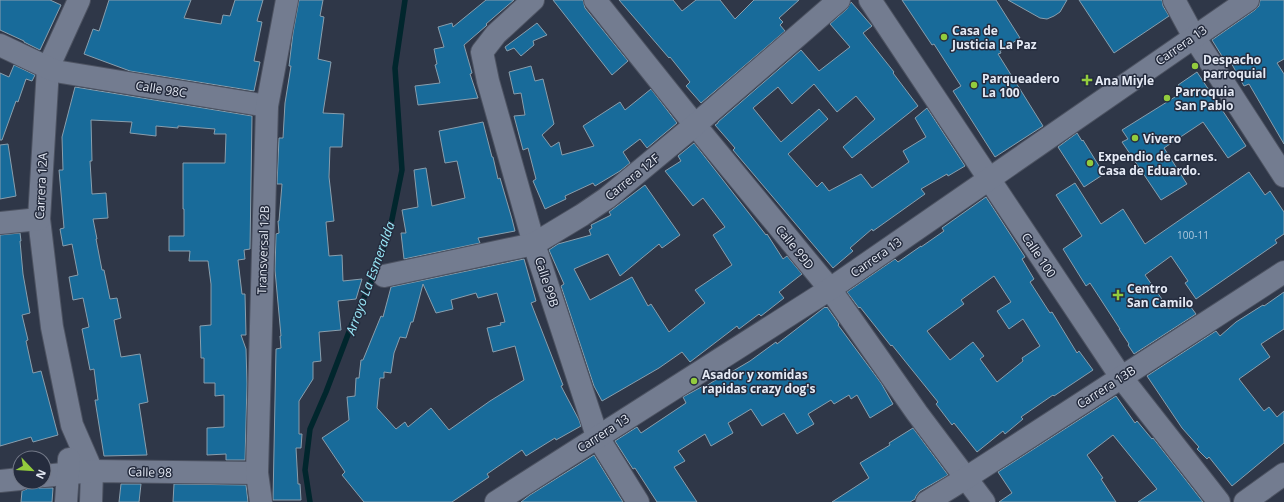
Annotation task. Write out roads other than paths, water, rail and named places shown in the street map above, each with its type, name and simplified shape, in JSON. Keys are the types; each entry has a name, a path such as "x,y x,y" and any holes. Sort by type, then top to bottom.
{"street":[{"name":"Carrera 12A","path":"79,0 51,70 39,219 52,327 72,425 92,471 91,502"},
{"name":"Transversal 12B","path":"261,502 257,473 267,106 287,0"},
{"name":"Calle 99B","path":"532,0 496,34 482,52 488,81 534,244 597,436 638,502"},
{"name":"Calle 99D","path":"595,0 694,125 830,289 917,413 984,502"},
{"name":"Carrera 12F","path":"384,276 534,244 582,215 607,198 839,0"},
{"name":"Calle 100","path":"870,0 988,179 1122,377 1219,502"},
{"path":"1174,0 1194,36 1284,176"},
{"name":"Carrera 13","path":"496,502 597,436 830,289 1248,0"},
{"path":"0,44 51,70"},
{"name":"Calle 98C","path":"51,70 267,106"},
{"path":"0,223 39,219"},
{"name":"Carrera 13B","path":"927,502 1284,272"},
{"name":"Carrera 12A","path":"66,502 72,425"},
{"name":"Calle 98","path":"52,475 92,471 257,473"},
{"path":"1245,502 1284,474"},
{"path":"0,481 12,480"}],"waterway":[{"name":"Arroyo La Esmeralda","path":"310,502 305,470 310,429 352,324 372,280 390,229 402,170 395,68 405,0"}],"place":[{"name":"Casa de Justicia La Paz","path":"944,37"},
{"name":"Despacho parroquial","path":"1195,66"},
{"name":"Ana Miyle","path":"1087,80"},
{"name":"Parqueadero La 100","path":"974,85"},
{"name":"Parroquia San Pablo","path":"1167,98"},
{"name":"Vivero","path":"1135,138"},
{"name":"Expendio de carnes. Casa de Eduardo.","path":"1090,163"},
{"name":"Centro San Camilo","path":"1118,295"},
{"name":"Asador y xomidas rapidas crazy dog's","path":"694,381"}]}
